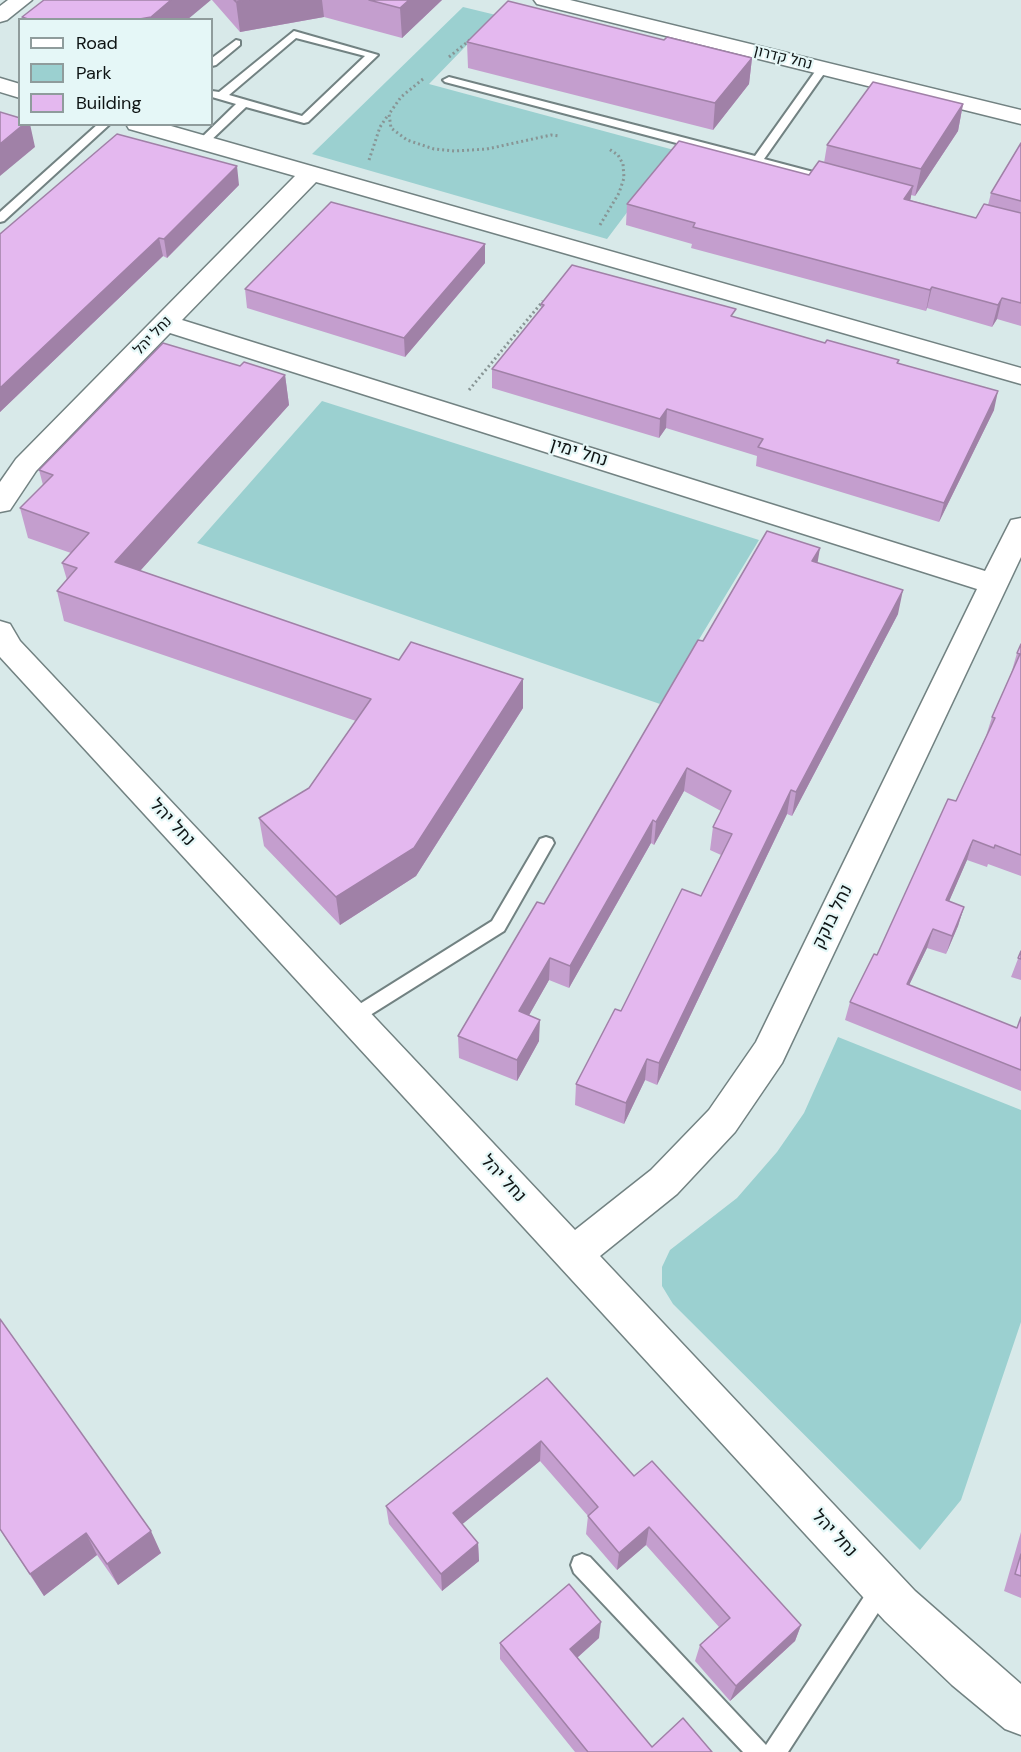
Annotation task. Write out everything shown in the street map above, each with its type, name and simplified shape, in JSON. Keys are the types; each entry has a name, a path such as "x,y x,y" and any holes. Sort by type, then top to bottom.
{"street":[{"path":"0,16 22,0"},
{"name":"נחל קדרון","path":"544,0 1021,117"},
{"path":"0,85 18,90"},
{"path":"145,126 1021,376"},
{"name":"נחל יהל","path":"0,503 27,465 311,174"},
{"name":"נחל ימין","path":"165,323 993,584"},
{"name":"נחל בוקק","path":"573,1254 643,1201 671,1176 722,1121 769,1052 1021,527"},
{"name":"נחל יהל","path":"0,631 8,648 884,1587 934,1638 1021,1713"}],"lane":[{"path":"294,34 373,55 304,120 216,95 294,34"},
{"path":"213,62 236,43"},
{"path":"757,161 823,68"},
{"path":"449,80 849,185"},
{"path":"202,143 244,103"},
{"path":"0,218 103,126"},
{"path":"353,1017 498,926 546,843"},
{"path":"582,1565 758,1752"},
{"path":"775,1752 884,1587"}],"path":[{"path":"446,60 473,37"},
{"path":"349,185 369,160 380,128 400,97 428,75"},
{"path":"389,114 391,128 407,140 434,149 455,151 487,149 551,135 563,136"},
{"path":"584,252 619,193 624,178 623,164 618,155 608,148"},
{"path":"450,413 547,296"}],"green space":[{"path":"463,7 496,15 429,84 674,150 607,239 312,154"},
{"path":"322,401 759,540 660,704 197,543"},
{"path":"838,1037 1021,1110 1021,1322 961,1500 920,1550 673,1304 662,1286 662,1267 670,1250 737,1198 777,1152 804,1113"}],"building":[{"path":"44,0 171,0 151,17 145,18 22,17"},
{"path":"369,0 409,0 400,8"},
{"path":"508,1 664,40 667,37 752,58 715,103 467,42"},
{"path":"873,82 963,104 921,169 827,145"},
{"path":"0,112 18,117 18,126 22,126 0,144"},
{"path":"117,134 237,166 164,239 159,238 0,388 0,234"},
{"path":"679,141 809,175 819,161 913,186 904,199 976,218 984,204 1021,213 1021,303 1002,298 998,305 932,287 930,290 693,227 695,223 627,204"},
{"path":"1021,143 1021,201 991,193"},
{"path":"331,202 485,244 404,338 245,289"},
{"path":"572,265 736,309 731,316 825,343 827,340 899,360 897,363 998,391 944,503 758,447 763,439 667,409 660,419 492,369 544,305 541,304"},
{"path":"163,343 240,366 244,362 285,375 115,562 399,660 411,642 523,679 414,848 336,897 259,818 309,788 371,699 57,591 77,568 62,563 89,533 20,508 53,475 39,470"},
{"path":"767,531 820,548 812,561 903,590 796,792 791,790 659,1063 647,1059 626,1103 576,1084 615,1009 621,1011 682,889 701,896 732,834 713,827 731,791 687,768 656,822 653,820 570,966 550,958 519,1011 540,1020 517,1060 458,1036 537,902 544,904 698,640 703,641"},
{"path":"1021,644 1021,855 973,840 946,900 964,907 952,936 933,929 907,984 1017,1028 1021,1017 1021,1070 850,1002 874,954 877,955 948,799 956,801 995,718 992,717 1020,654 1017,653"},
{"path":"0,1319 151,1531 107,1564 86,1533 30,1574 0,1529"},
{"path":"547,1378 634,1476 652,1461 801,1625 736,1686 700,1645 730,1618 649,1527 619,1553 588,1516 598,1507 541,1441 453,1513 478,1543 441,1574 386,1506"},
{"path":"1021,1554 1021,1576 1015,1574"},
{"path":"569,1584 601,1622 570,1649 652,1747 683,1718 712,1752 588,1752 500,1643"}]}
